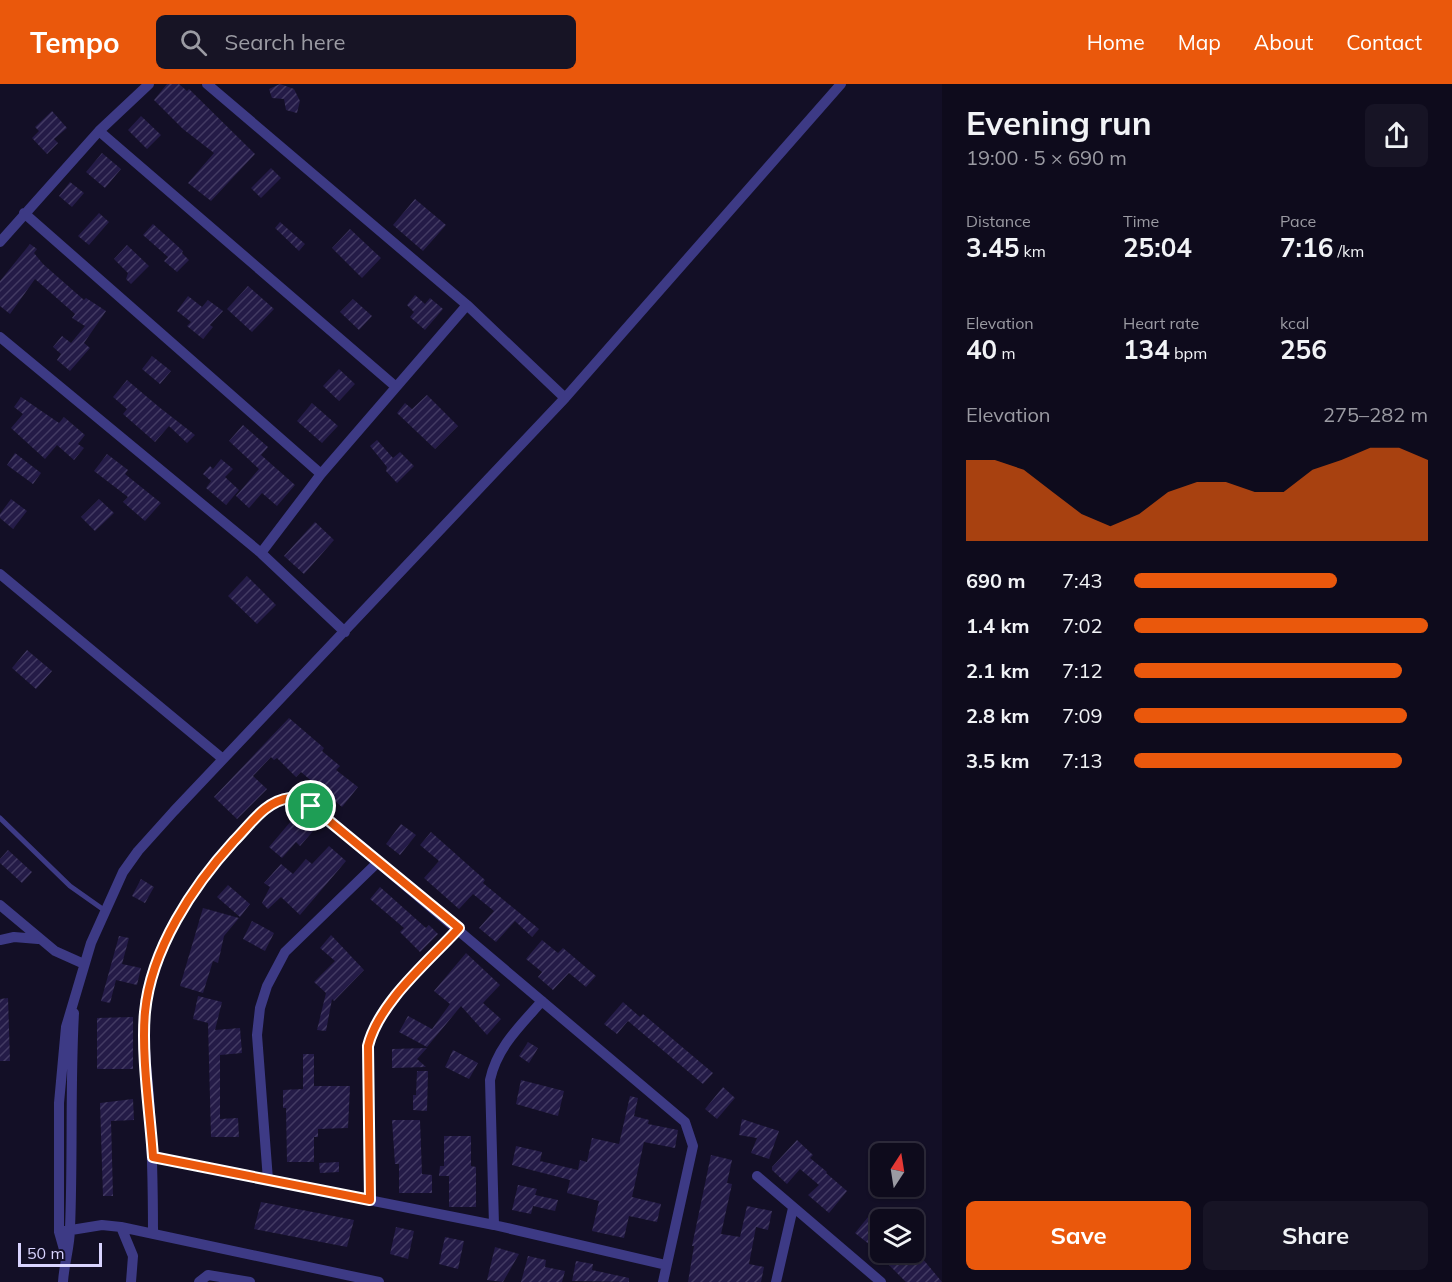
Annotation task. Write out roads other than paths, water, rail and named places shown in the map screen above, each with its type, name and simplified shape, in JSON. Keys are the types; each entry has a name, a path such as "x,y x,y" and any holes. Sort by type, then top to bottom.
{"street":[{"path":"0,242 99,131 149,84"},
{"path":"207,84 467,305 565,398"},
{"path":"63,1282 75,998 84,964 104,910 138,851 565,398 841,84"},
{"path":"99,131 395,386"},
{"path":"24,213 321,474"},
{"path":"261,553 321,474 467,305"},
{"path":"0,336 261,553 345,632"},
{"path":"0,574 223,759"},
{"path":"153,1234 153,1157 144,1025 147,1000 157,963 178,915 207,870 269,804 290,798 311,806 678,1114 688,1129 693,1146 663,1282"},
{"path":"268,1180 257,1035 260,1008 267,986 285,952 378,862"},
{"path":"0,905 55,951 84,964"},
{"path":"370,1200 368,1046 372,1030 382,1012 459,928"},
{"path":"0,940 14,937 38,939"},
{"path":"494,1225 490,1080 493,1063 542,1000"},
{"path":"153,1157 494,1225 666,1265"},
{"path":"757,1176 881,1282"},
{"path":"776,1282 793,1208"},
{"path":"65,1231 102,1225 121,1227 350,1279 379,1282"},
{"path":"121,1227 133,1256 131,1282"},
{"path":"199,1282 208,1275 250,1282"}],"lane":[{"path":"0,818 70,886 104,910"}]}
